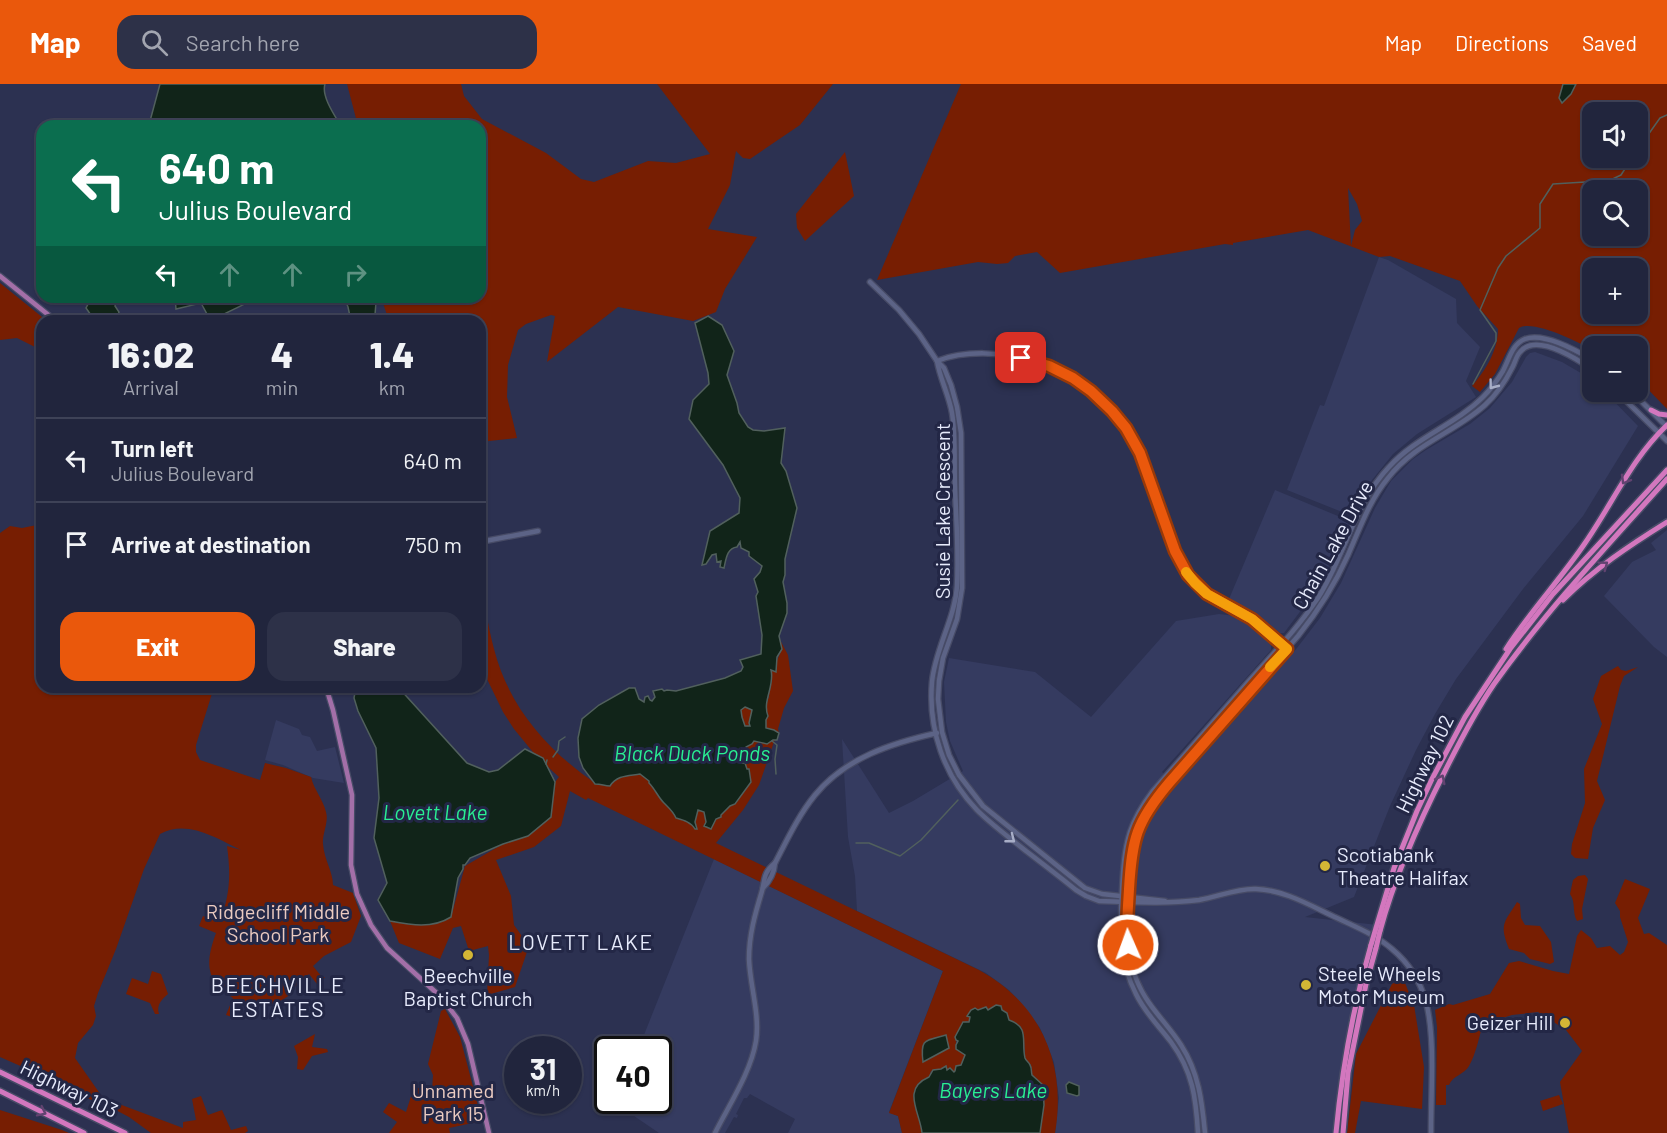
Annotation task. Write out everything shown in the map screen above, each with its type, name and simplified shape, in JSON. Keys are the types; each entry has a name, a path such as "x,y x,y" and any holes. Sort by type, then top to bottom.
{"highway":[{"path":"1651,410 1667,415"},
{"path":"1465,717 1512,640 1583,546 1635,461 1659,432 1667,426"},
{"name":"Highway 102","path":"1336,1133 1350,1029 1394,868 1432,779 1465,717 1510,650 1553,594 1667,470"},
{"name":"Highway 102","path":"1378,930 1424,811 1464,732 1494,685 1559,599 1667,479"},
{"path":"1494,685 1565,597 1629,546 1667,522"},
{"name":"Highway 102","path":"1343,1133 1348,1073 1373,946"},
{"name":"Highway 103","path":"0,1072 125,1133"},
{"name":"Highway 103","path":"0,1091 84,1133"}],"main road":[{"path":"0,276 49,315"},
{"path":"328,693 352,795 351,865 357,894 375,931 387,948 441,997 457,1018 468,1044 489,1133"}],"street":[{"name":"Susie Lake Crescent","path":"870,282 899,310 944,368 957,407 961,443 962,588 957,619 939,681 938,703 942,732 949,755 959,776 973,796 988,811 1085,888 1122,899"},
{"name":"Chain Lake Drive","path":"1205,1133 1202,1099 1193,1070 1180,1044 1150,1006 1136,980 1129,953 1127,935 1131,853 1144,817 1155,800 1282,645 1319,596 1377,480 1404,451 1464,413 1484,397 1501,374 1519,342 1527,338 1539,337 1582,355"},
{"name":"Chain Lake Drive","path":"1198,1133 1195,1096 1188,1072 1171,1042 1140,1002 1128,978 1121,945 1124,864 1127,843 1139,812 1152,792 1287,649 1314,615 1333,586 1371,503 1387,479 1414,452 1485,405 1504,383 1519,352 1524,348 1535,344 1545,345 1582,364"},
{"path":"937,361 976,354 1020,357 1054,368 1091,391 1117,416 1137,446 1175,551 1188,575 1207,594 1248,616 1287,649"},
{"name":"Susie Lake Crescent","path":"937,361 955,433 957,529 957,587 951,618 937,657 932,680 931,698 935,734 943,760 953,779 978,811 1081,894 1099,901 1122,899"},
{"path":"1628,402 1667,441"},
{"path":"1643,402 1667,426"},
{"path":"486,541 538,531"},
{"path":"715,1133 747,1069 754,1049 756,1024 749,961 754,915 763,888 768,883 775,863 803,812 819,791 850,765 883,748 942,732"},
{"path":"1129,883 1134,892 1146,898"},
{"path":"1122,899 1159,903 1202,899 1247,889 1267,889 1291,897 1383,942 1409,967 1429,1009 1432,1038 1431,1133"},
{"path":"1128,900 1146,898 1170,902"}],"shaded area":[{"path":"1379,257 1456,299 1457,323 1480,347 1466,381 1476,397 1417,434 1393,454 1368,485 1352,516 1287,490 1320,405 1324,406"},
{"path":"1535,352 1562,362 1582,374 1582,402 1615,402 1638,426 1583,516 1523,589 1456,679 1416,750 1390,806 1354,897 1305,917 1378,925 1368,968 1340,1133 1055,1133 1059,1098 1054,1062 1040,1028 1020,1002 1009,990 986,973 857,911 855,876 848,837 842,739 889,813 963,771 950,741 946,722 944,682 949,658 1035,672 1091,717 1176,621 1219,614 1236,616 1271,642 1271,650 1162,772 1176,785 1297,648 1320,618 1341,583 1375,508 1391,481 1413,459 1470,424 1490,408 1512,382 1530,353"},
{"path":"1275,490 1350,521 1317,589 1284,633 1280,633 1254,612 1229,599"},
{"path":"1667,530 1667,657 1654,647 1604,596 1632,562 1656,550 1651,543"},
{"path":"276,720 299,729 302,735 310,737 317,751 335,747 344,783 313,778 265,760"},
{"path":"714,859 943,971 889,1112 898,1116 902,1133 788,1133 795,1119 750,1094 744,1098 736,1114 737,1118 734,1117 725,1133 659,1133 631,1114 672,1114 672,1036 644,1036"}],"green space":[{"path":"347,84 461,84 464,96 484,120 356,120"},
{"path":"657,84 833,84 800,125 750,159 743,158 736,151 730,185 708,229 757,237 725,289 716,312 693,321 618,307 547,362 555,316 551,315 526,324 518,330 508,365 507,397 517,438 486,441 486,315 387,315 383,303 486,303 486,121 546,153 581,179 594,182 648,161 676,163 710,154"},
{"path":"961,84 1563,84 1559,98 1571,94 1576,84 1667,84 1667,409 1648,389 1648,336 1582,336 1582,344 1545,329 1526,326 1519,328 1495,374 1480,392 1472,386 1490,359 1496,345 1498,329 1477,306 1460,281 1390,256 1379,257 1308,230 1233,243 1233,245 1225,244 1060,273 1037,252 1015,256 1008,263 978,262 877,280","holes":["1348,188 1357,204 1362,221 1355,230 1351,246"]},
{"path":"845,152 854,196 805,241 797,228 796,214"},
{"path":"0,283 40,315 36,315 35,347 17,338 0,340"},
{"name":"Ridgecliff Middle School Park","path":"36,525 36,693 212,693 196,745 196,752 200,760 260,780 265,763 286,768 311,777 323,803 327,820 323,844 333,885 353,893 361,916 351,942 324,956 313,966 322,977 325,977 318,986 309,974 291,990 293,992 281,1001 261,1005 239,1000 232,1017 226,1015 233,998 217,985 209,966 216,933 199,926 203,916 220,922 229,884 227,846 241,850 191,829 170,830 160,834 144,869 98,993 94,1006 96,1016 93,1025 78,1043 75,1058 103,1098 183,1128 183,1122 196,1120 192,1099 201,1096 208,1115 222,1110 231,1130 246,1126 248,1131 245,1133 151,1133 110,1107 111,1110 0,1057 0,533 10,526 22,528"},
{"path":"486,610 501,670 510,690 533,727 548,743 563,758 598,785 610,786 619,778 640,774 649,781 676,818 693,825 698,809 704,812 706,822 717,819 735,804 751,782 742,764 746,747 754,741 775,739 759,785 743,810 716,843 979,970 1001,984 1019,1000 1033,1018 1045,1038 1053,1060 1058,1108 1055,1133 1040,1133 1044,1105 1043,1085 1032,1075 1031,1065 1025,1059 1021,1027 1009,1020 1002,1007 992,1007 988,1010 986,1007 978,1010 975,1008 967,1016 970,1017 969,1022 966,1021 958,1034 956,1049 965,1055 963,1063 956,1067 954,1072 939,1069 931,1071 929,1077 916,1087 914,1101 922,1133 902,1133 898,1116 889,1113 943,971 570,791 561,826 534,847 496,860 511,896 514,925 529,946 515,987 487,995 488,946 469,951 461,926 453,928 440,959 399,943 390,921 429,925 451,917 465,866 503,844 528,836 551,817 555,782 559,777 537,757 514,729 487,679"},
{"path":"779,638 788,655 793,691 784,708 779,733 766,729 768,716 766,706 771,670 782,649"},
{"path":"1618,666 1621,670 1626,671 1638,667 1624,676 1620,686 1597,781 1605,800 1593,828 1588,859 1575,858 1571,854 1572,844 1585,803 1584,769 1602,724 1593,699 1601,676"},
{"path":"745,707 752,710 749,723 751,726 745,726 742,717 741,709"},
{"path":"1585,875 1588,879 1582,909 1583,919 1577,921 1570,894 1573,880"},
{"path":"1625,879 1650,889 1638,918 1644,934 1649,933 1667,945 1667,1133 1569,1133 1560,1082 1582,1051 1566,1030 1538,1012 1512,1015 1483,1024 1469,1066 1449,1085 1446,1085 1446,1105 1436,1105 1437,1027 1435,1010 1449,1004 1453,1005 1490,994 1509,963 1519,961 1569,974 1577,936 1581,930 1591,938 1597,948 1610,946 1620,955 1624,952 1628,942 1620,911 1615,903"},
{"path":"1517,902 1520,904 1521,918 1525,925 1540,926 1551,942 1554,962 1550,964 1530,959 1524,953 1509,949 1504,934 1504,924"},
{"path":"152,971 161,974 168,994 159,1005 159,1014 155,1014 150,1003 126,994 132,978 148,984"},
{"path":"1399,980 1405,983 1414,1005 1424,1067 1422,1109 1361,1101 1355,1133 1347,1133 1356,1054 1392,984"},
{"name":"Unnamed Park 15","path":"445,1009 460,1037 482,1121 449,1128 450,1133 389,1133 397,1122 383,1112 389,1103 406,1112 414,1087 432,1091 433,1075 428,1064 441,1011"},
{"path":"315,1034 312,1047 327,1049 328,1052 312,1056 303,1070 297,1069 298,1057 294,1046"},
{"path":"1559,1095 1563,1104 1543,1111 1540,1101"},
{"path":"0,1110 62,1130 69,1133 0,1133"}],"water":[{"path":"160,84 325,84 327,100 337,120 150,120"},
{"path":"1563,84 1576,84 1571,94 1562,103 1559,98"},
{"path":"89,303 116,303 119,312 118,315 91,315 86,308"},
{"path":"176,303 201,303 176,309"},
{"path":"201,303 247,303 222,315 207,314"},
{"path":"346,303 376,303 375,315 350,315"},
{"name":"Black Duck Ponds","path":"708,316 722,325 734,351 727,375 739,413 748,427 764,431 785,428 781,463 786,471 797,508 785,559 783,582 787,613 779,636 782,649 777,657 776,672 771,670 772,676 766,705 768,716 766,728 779,733 777,740 767,744 754,741 746,747 742,763 745,763 749,769 751,782 735,804 716,819 711,829 704,826 706,822 704,812 698,810 695,822 697,829 676,818 649,781 640,774 619,778 610,786 595,784 583,768 579,757 578,738 582,719 599,705 629,688 635,688 639,699 644,702 645,697 648,696 652,701 655,697 653,691 662,689 676,691 725,678 741,671 743,667 740,660 761,654 762,635 756,596 758,592 754,579 762,566 749,556 749,552 741,548 740,542 729,552 724,568 720,567 721,561 717,562 716,554 702,565 710,531 739,513 740,498 723,465 689,419 693,400 709,384 695,323","holes":["745,707 752,710 750,726 745,726 741,710"]},
{"name":"Lovett Lake","path":"355,693 403,693 467,763 489,772 498,770 525,749 543,758 555,782 551,817 528,836 470,858 463,865 458,878 451,917 444,921 421,925 390,921 378,900 387,883 374,838 379,798 376,748 354,698"},
{"name":"Bayers Lake","path":"996,1005 1001,1006 1009,1020 1020,1026 1025,1058 1031,1066 1032,1075 1043,1085 1044,1105 1040,1133 922,1133 914,1102 916,1088 929,1077 933,1070 946,1066 947,1070 950,1068 954,1072 956,1066 961,1065 965,1055 956,1049 958,1041 955,1037 963,1022 969,1022 970,1017 967,1016 971,1010 986,1007 988,1010"},
{"path":"946,1035 949,1048 923,1062 923,1044 933,1038"},
{"path":"1069,1082 1079,1086 1079,1095 1067,1093 1066,1085"}],"waterway":[{"path":"1648,135 1660,118 1667,115"},
{"path":"1473,384 1496,341 1496,333 1480,310 1498,268 1506,256 1540,228 1540,204 1553,184 1585,182 1602,184 1621,175 1626,168"},
{"path":"553,757 558,750 559,741 565,737"},
{"path":"772,741 777,745 776,774"},
{"path":"546,764 547,760"},
{"path":"856,843 869,843 900,856 921,840 958,800"}],"slow traffic":[{"path":"1186,572 1207,594 1258,623 1287,649 1270,667"}],"place":[{"name":"Scotiabank Theatre Halifax","path":"1325,866"},
{"name":"Beechville Baptist Church","path":"468,955"},
{"name":"Steele Wheels Motor Museum","path":"1306,985"},
{"name":"Geizer Hill","path":"1565,1023"}],"district":[{"name":"LOVETT LAKE","path":"581,943"},
{"name":"BEECHVILLE ESTATES","path":"278,998"}],"route":[{"path":"1021,358 1061,371 1102,400 1126,428 1140,453 1175,551 1188,575 1207,594 1258,623 1287,649 1169,783 1144,817 1135,838 1130,860 1126,926 1128,945"}]}
